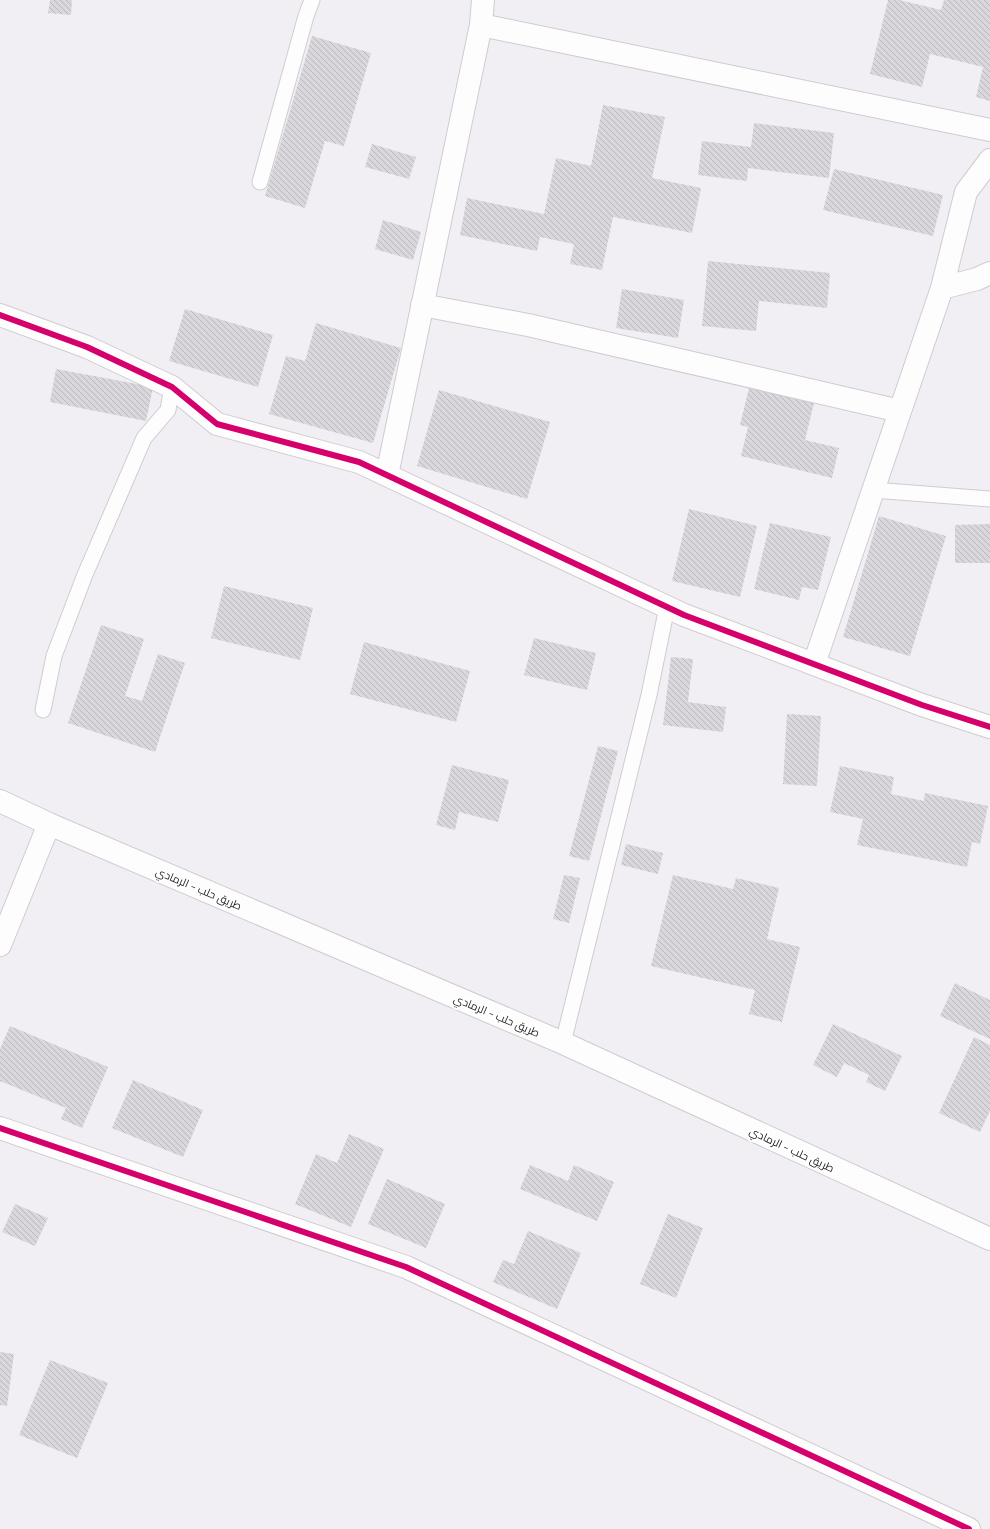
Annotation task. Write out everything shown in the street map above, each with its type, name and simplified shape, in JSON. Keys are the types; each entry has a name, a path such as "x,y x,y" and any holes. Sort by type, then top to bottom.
{"main road":[{"path":"387,475 481,25 483,0"},
{"path":"481,25 990,130"},
{"path":"814,664 942,288 966,192 990,160"},
{"path":"942,288 977,279 990,273"},
{"path":"422,305 528,325 900,411"},
{"path":"0,315 87,347 172,388 216,424 359,462 684,615 922,705 990,726"},
{"name":"طريق حلب - الرمادي","path":"0,801 49,824 563,1043 990,1239"},
{"path":"0,945 49,824"},
{"path":"0,1128 406,1268 969,1529"}],"lane":[{"path":"260,182 306,16 312,0"},
{"path":"43,710 54,656 84,577 144,438 168,410 172,388"},
{"path":"873,490 990,499"},
{"path":"563,1043 649,695 667,607"}],"building":[{"path":"50,0 72,0 71,15 48,13"},
{"path":"888,0 899,0 941,10 944,0 990,0 990,101 976,97 983,67 930,54 922,87 870,74"},
{"path":"312,36 371,53 344,146 325,141 305,208 265,196"},
{"path":"603,105 665,117 652,178 701,188 692,233 613,217 602,270 570,264 574,244 540,237 537,251 460,235 467,198 544,214 556,158 591,166"},
{"path":"754,123 834,133 829,178 748,168 747,181 698,175 702,141 751,147"},
{"path":"372,144 416,157 409,179 365,167"},
{"path":"834,169 943,195 933,236 823,210"},
{"path":"383,220 421,232 413,260 375,249"},
{"path":"708,261 830,273 827,308 759,301 756,331 702,326"},
{"path":"622,289 684,300 678,338 616,328"},
{"path":"185,309 273,335 258,387 169,361"},
{"path":"316,323 401,348 373,443 269,414 286,356 305,361"},
{"path":"56,369 153,387 146,421 50,402"},
{"path":"749,388 814,403 805,440 839,448 832,478 741,456 748,427 740,425"},
{"path":"439,390 550,422 527,499 417,466"},
{"path":"689,509 757,526 740,597 672,581"},
{"path":"879,516 946,536 910,656 843,637"},
{"path":"770,523 831,537 818,590 802,587 799,600 754,589"},
{"path":"990,524 990,563 955,563 955,525"},
{"path":"224,586 313,608 300,660 211,638"},
{"path":"101,625 144,639 125,696 142,701 158,654 185,663 155,752 68,723"},
{"path":"534,638 596,653 587,690 524,675"},
{"path":"364,642 470,671 456,722 350,694"},
{"path":"671,657 693,659 688,702 726,707 723,732 663,725"},
{"path":"787,714 821,716 817,786 783,784"},
{"path":"598,746 618,751 589,861 569,856"},
{"path":"452,765 509,780 498,822 459,812 455,830 436,825"},
{"path":"840,766 894,777 891,794 924,801 925,793 988,806 980,844 972,842 967,867 857,845 863,819 830,812"},
{"path":"626,844 663,853 658,874 621,865"},
{"path":"564,875 580,878 569,923 553,919"},
{"path":"673,875 733,889 736,878 779,888 767,939 800,947 782,1022 749,1014 755,990 651,966"},
{"path":"955,983 990,1000 990,1039 940,1016"},
{"path":"833,1024 902,1056 885,1091 866,1082 869,1075 844,1063 837,1077 813,1065"},
{"path":"10,1026 108,1067 82,1128 61,1119 66,1108 0,1081 0,1049"},
{"path":"974,1037 990,1045 990,1111 980,1132 939,1113"},
{"path":"133,1080 203,1110 183,1157 112,1128"},
{"path":"349,1134 384,1149 351,1227 295,1204 316,1154 337,1163"},
{"path":"530,1165 568,1181 574,1165 614,1182 597,1221 520,1189"},
{"path":"387,1179 445,1204 426,1248 368,1224"},
{"path":"15,1204 48,1218 35,1246 2,1232"},
{"path":"668,1214 703,1228 676,1298 640,1284"},
{"path":"528,1231 581,1253 557,1309 493,1282 503,1260 514,1264"},
{"path":"0,1352 14,1354 7,1406 0,1405"},
{"path":"50,1360 108,1383 77,1458 19,1435"}],"cycle path":[{"path":"0,315 87,347 172,387 217,424 359,462 684,615 922,705 990,727"},
{"path":"0,1128 406,1267 969,1529"}]}
